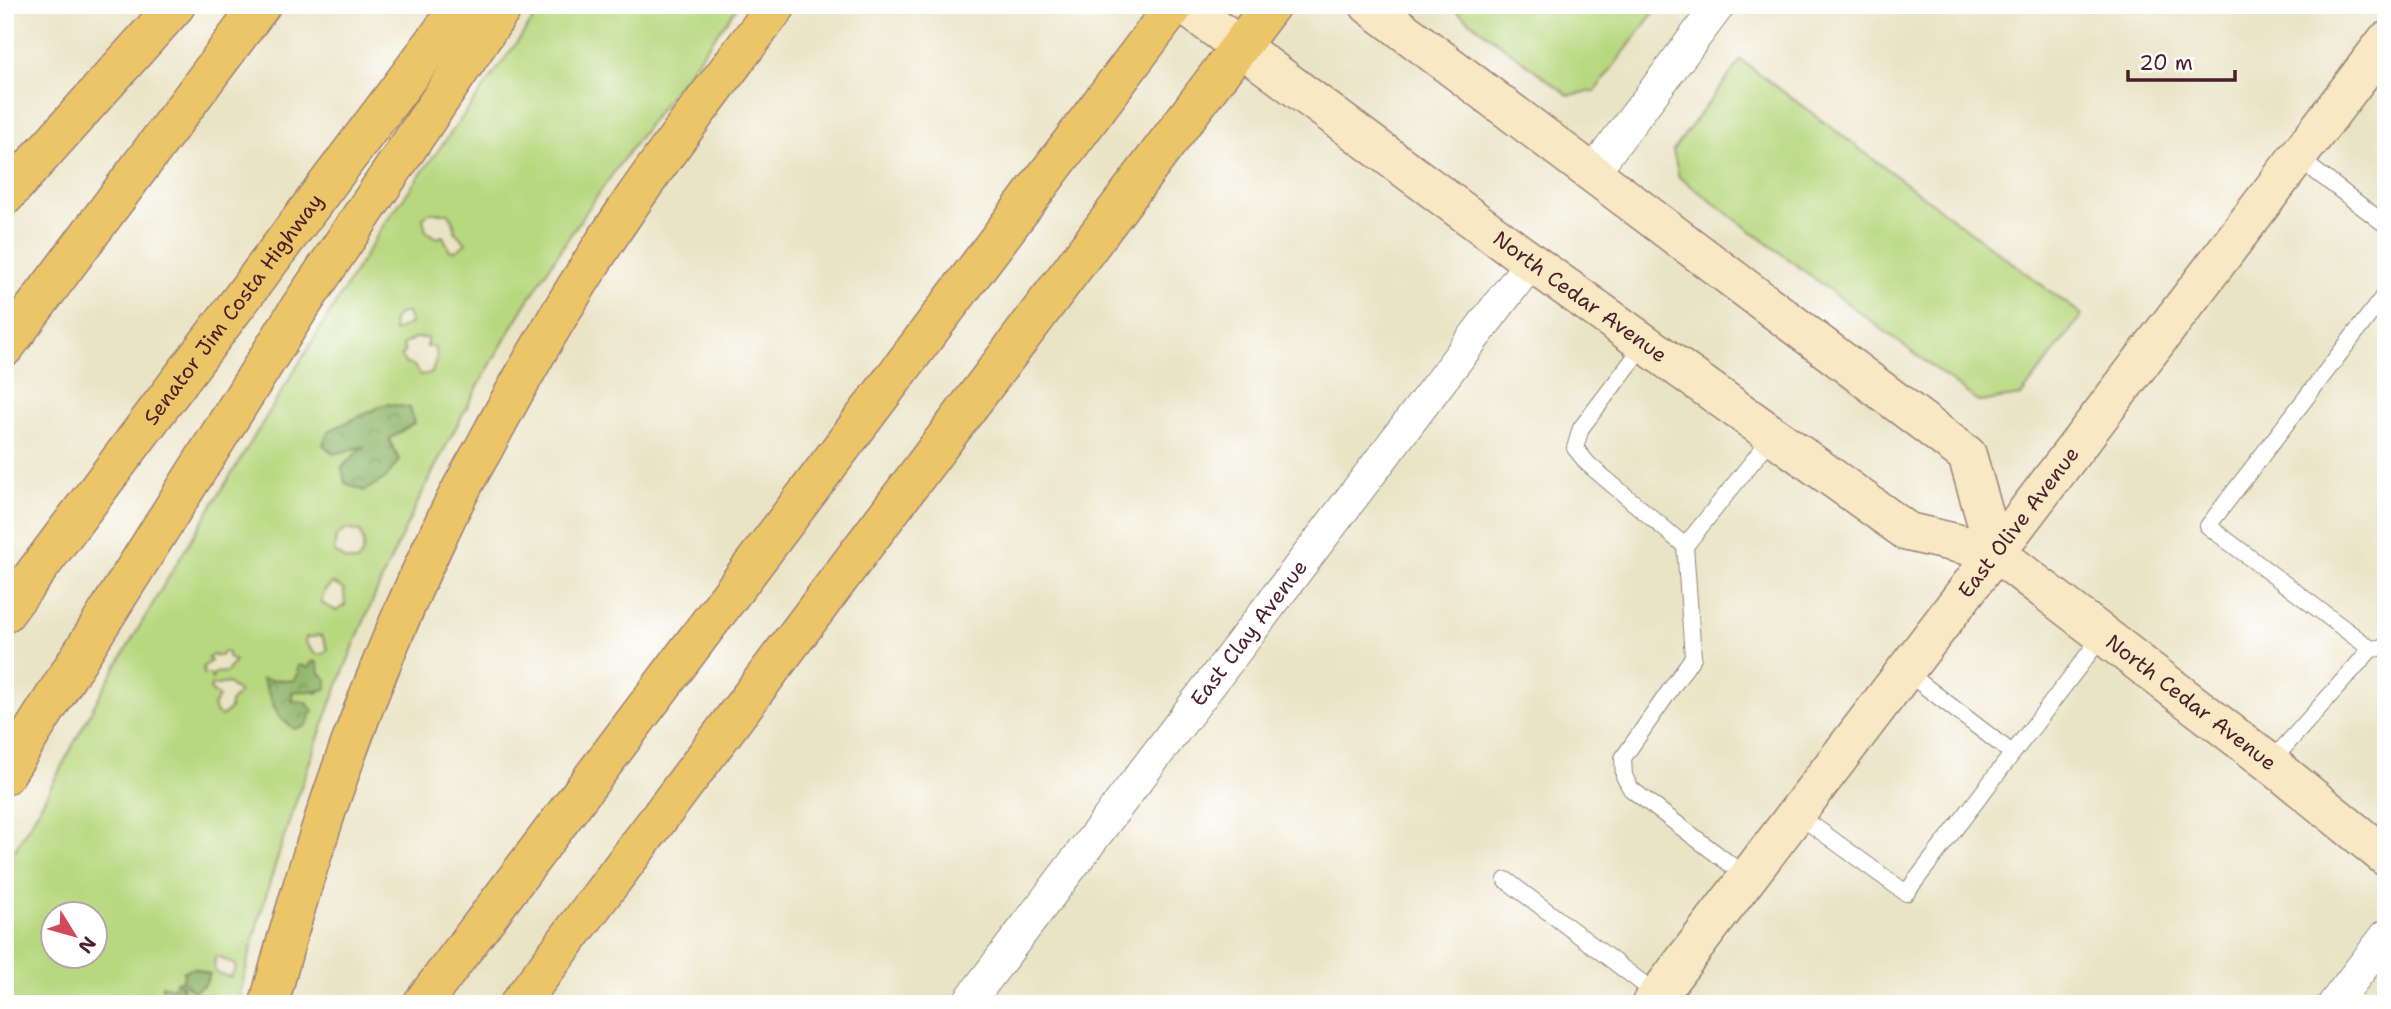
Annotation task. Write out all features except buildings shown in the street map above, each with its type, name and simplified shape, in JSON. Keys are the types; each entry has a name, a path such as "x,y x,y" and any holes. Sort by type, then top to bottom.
{"highway":[{"path":"5,196 176,5"},
{"path":"5,347 261,5"},
{"name":"Senator Jim Costa Highway","path":"5,613 461,5"},
{"path":"5,775 293,318 504,5"},
{"path":"269,1004 287,934 327,806 383,654 444,523 520,381 577,286 634,199 776,5"},
{"path":"422,1004 1175,5"},
{"path":"519,1004 1271,5"}],"main road":[{"name":"North Cedar Avenue","path":"1184,5 1531,262 1908,532 1995,552 2270,763 2386,857"},
{"path":"1369,5 1967,455 1995,552"},
{"name":"East Olive Avenue","path":"1654,999 2386,41"}],"street":[{"path":"1593,172 1718,5"},
{"name":"East Clay Avenue","path":"967,1004 1531,262"},
{"path":"2334,1004 2386,936"}],"lane":[{"path":"2297,157 2386,225"},
{"path":"2270,763 2378,648 2208,526 2386,293"},
{"path":"1645,344 1581,428 1575,448 1588,464 1685,546"},
{"path":"1747,877 1631,789 1624,776 1623,758 1693,657 1685,546 1773,436"},
{"path":"1796,814 1906,894 2102,635"},
{"path":"1905,671 2012,753"},
{"path":"1506,880 1654,999"}],"green space":[{"path":"544,5 739,5 628,152 565,243 487,371 417,504 385,572 328,710 267,891 238,1004 220,1004 204,1000 201,1004 187,1004 191,998 180,985 185,985 183,980 174,988 162,986 166,999 172,1004 5,1004 5,867 172,571 383,226","holes":["429,213 449,213 455,232 466,243 458,250 450,251 443,236 437,238 426,232 423,218","401,313 407,313 411,323 394,332 393,320","415,338 427,338 427,347 434,347 437,356 432,373 421,375 413,365 406,364 401,357 405,352 403,345","386,404 410,408 389,439 364,446 329,431","346,529 360,532 363,551 357,562 345,560 334,551 336,537","333,583 344,590 345,605 336,611 321,603 325,590","322,636 328,649 323,654 315,654 305,642 306,637","225,651 228,658 235,661 227,672 215,673 212,679 210,674 204,674 203,667 211,661 208,658 212,655 220,656","309,668 327,680 318,693 301,689 292,692 292,701 278,679 293,681 298,673","228,683 239,693 230,703 230,709 222,716 216,713 213,706 219,697 210,689 211,686","215,957 235,965 235,971 230,977 217,973 214,969"]},
{"path":"1448,5 1659,5 1595,91 1568,95"},
{"path":"1741,60 2082,315 2021,396 1979,402 1679,177 1673,150"},
{"path":"386,404 410,408 414,423 389,439 399,460 386,478 364,491 345,483 342,467 363,447 333,454 323,444 329,431"},
{"path":"316,661 320,673 327,680 327,688 292,692 293,701 306,702 313,711 306,726 294,729 279,717 262,679 293,681 298,673 297,667 300,665 309,668 311,663"},
{"path":"194,968 210,974 205,984 194,991 180,985 191,998 187,1004 172,1004 162,994 162,985 174,988 176,982 183,980 184,971"}]}
